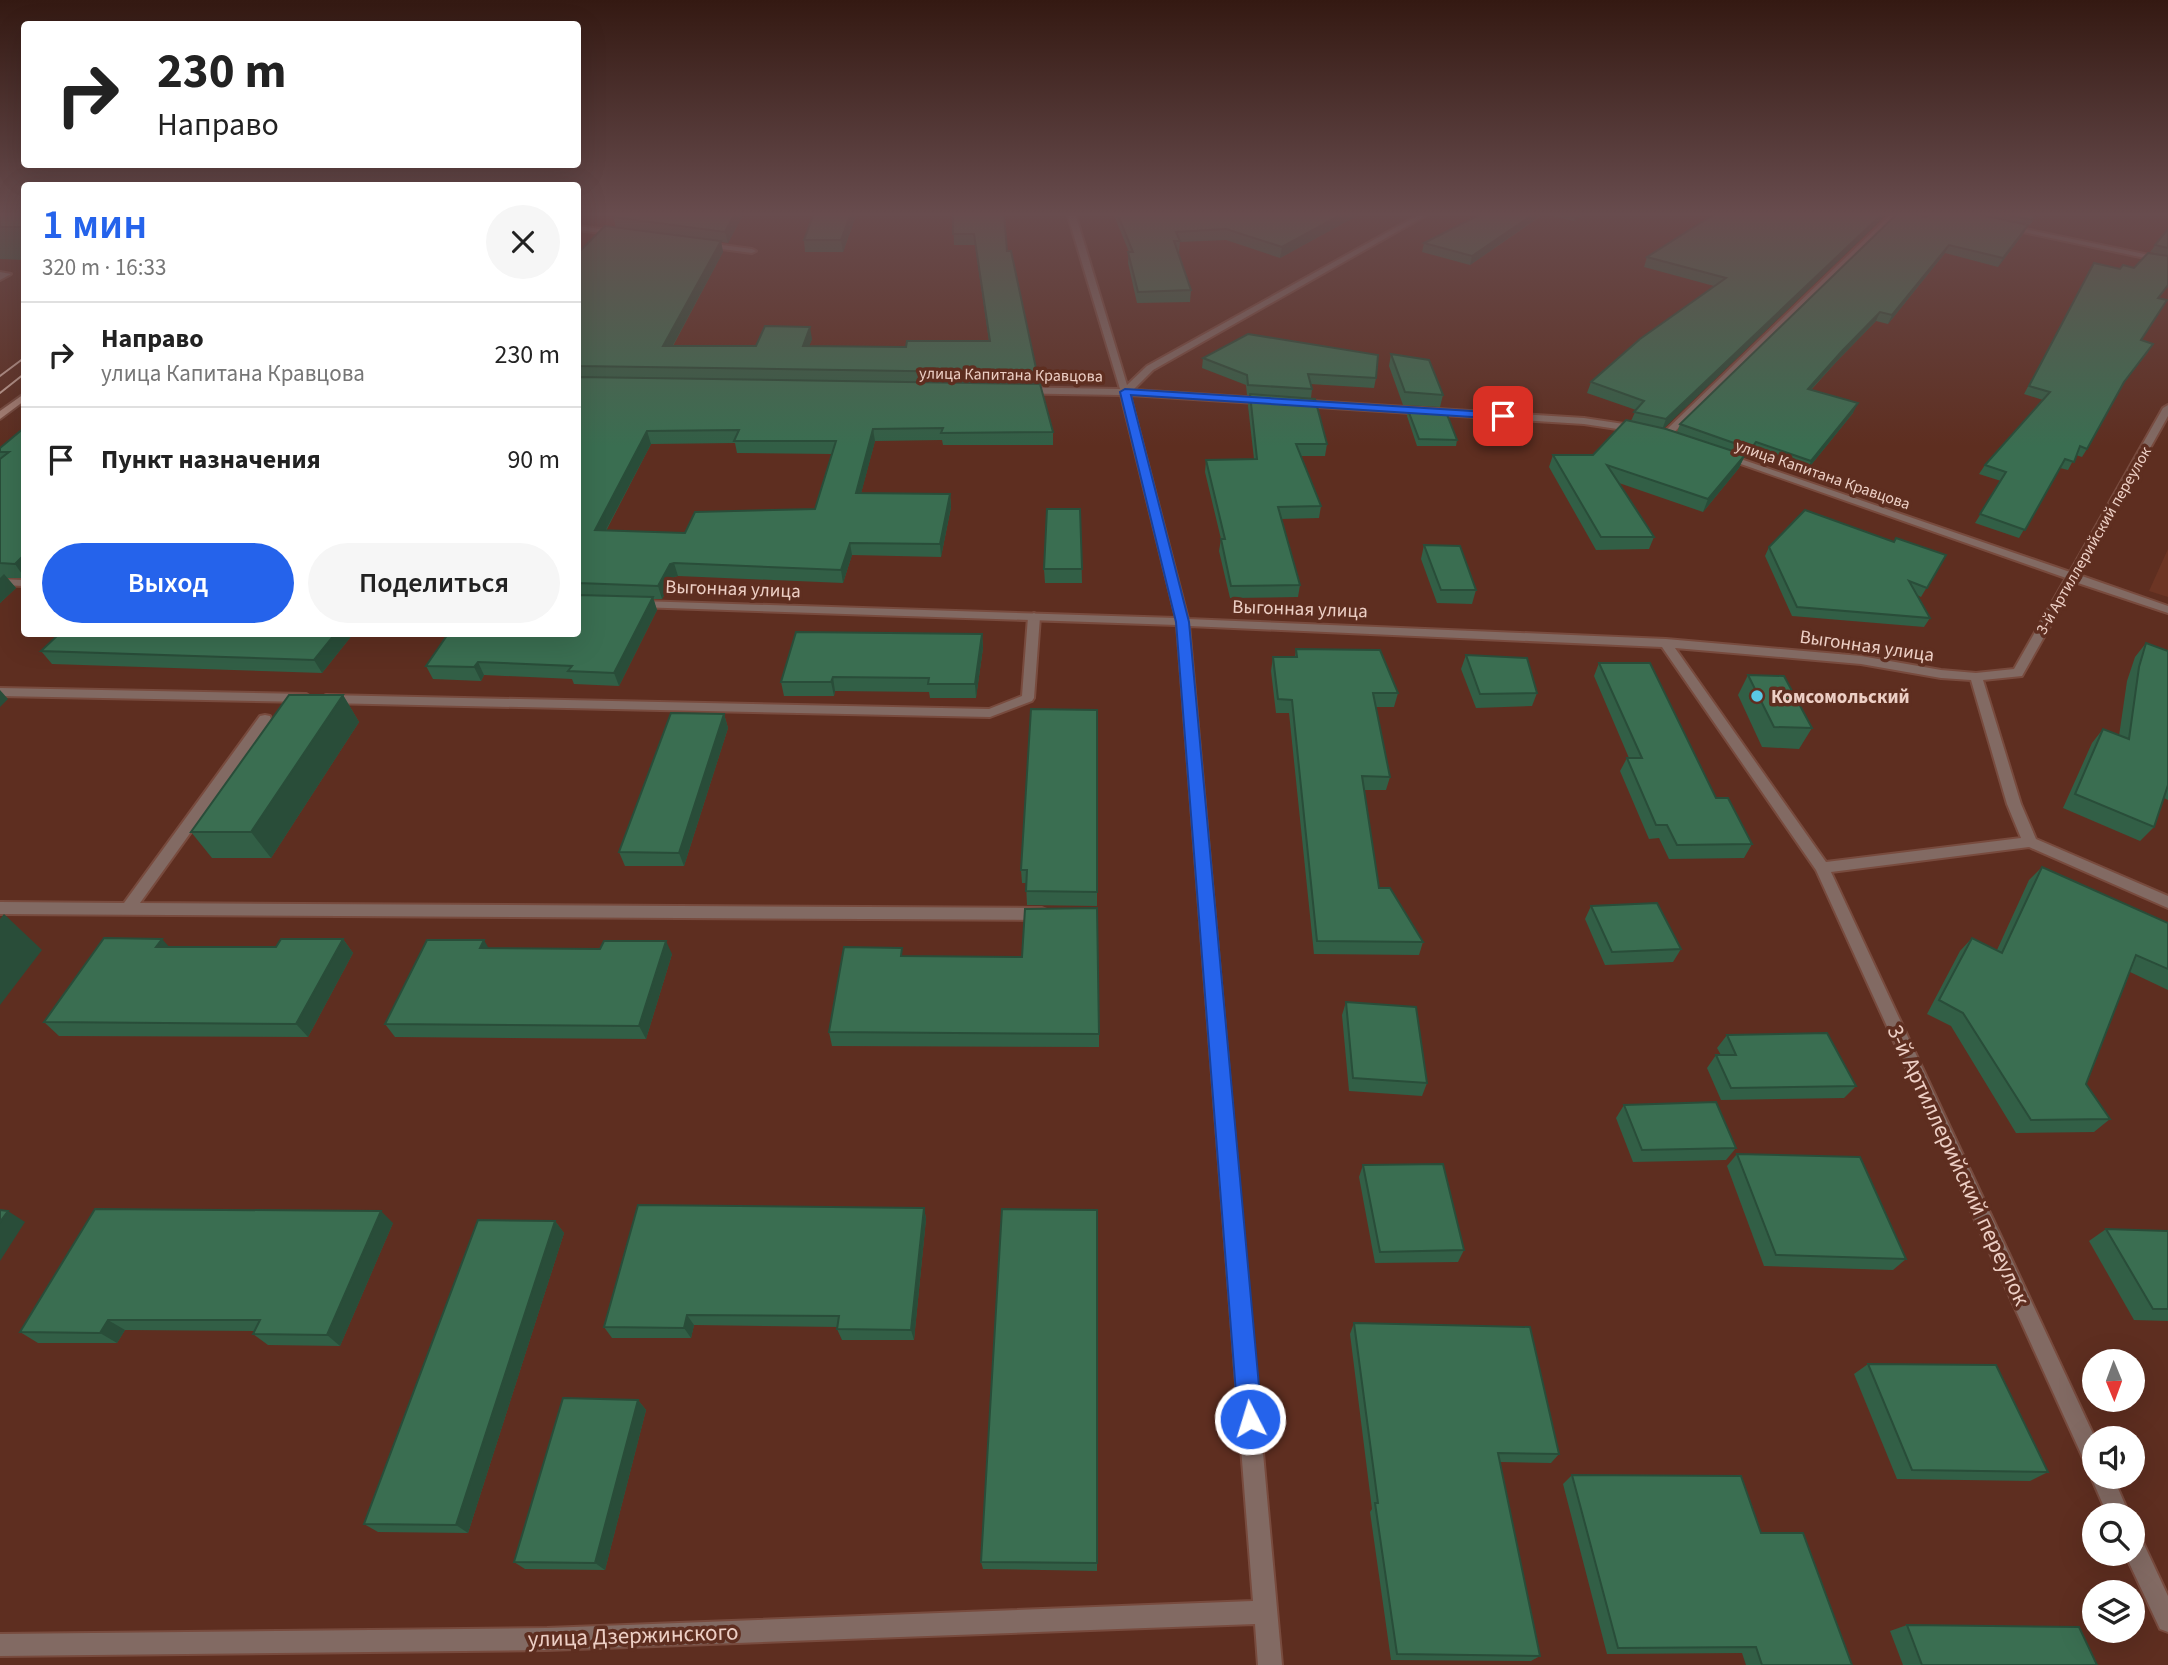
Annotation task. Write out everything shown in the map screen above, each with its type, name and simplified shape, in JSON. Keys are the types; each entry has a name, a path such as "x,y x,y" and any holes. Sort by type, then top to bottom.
{"main road":[{"path":"0,416 21,399"}],"street":[{"path":"1094,291 1125,392 1183,622 1270,1665"},
{"path":"1125,392 1150,368 1288,291"},
{"path":"1655,434 1811,291"},
{"name":"улица Капитана Кравцова","path":"581,383 1125,392 1584,421 1678,441"},
{"name":"3-й Артиллерийский переулок","path":"2018,673 2168,408"},
{"name":"улица Капитана Кравцова","path":"1718,454 2168,610"},
{"path":"0,582 21,583"},
{"name":"Выгонная улица","path":"581,602 1183,622 1666,643 1861,660 1941,674 1976,677 2018,673"},
{"path":"0,692 990,713 1028,698 1034,617"},
{"name":"3-й Артиллерийский переулок","path":"1666,643 1822,868 2082,1434"},
{"path":"1976,677 2014,804 2030,842"},
{"path":"128,909 265,719"},
{"path":"1822,868 2030,842 2168,902"},
{"path":"0,908 1053,914"},
{"path":"2143,1566 2168,1621"},
{"name":"улица Дзержинского","path":"0,1645 547,1639 1266,1612"}],"shaded area":[{"path":"2168,549 2168,597 2149,591"}],"building":[{"path":"581,291 694,291 663,346 756,346 765,326 810,327 803,346 906,347 907,341 990,341 982,291 1019,291 1037,373 581,366"},
{"path":"1708,291 1801,291 1666,419 1634,412 1644,401 1591,382 1640,339"},
{"path":"1818,291 1912,291 1892,315 1880,312 1808,389 1858,403 1811,461 1756,442 1751,449 1680,424"},
{"path":"2079,291 2164,291 2158,298 2167,300 2141,340 2153,344 2124,382 2087,449 2080,446 2074,462 2065,459 2025,530 1980,514 2006,472 1985,465 2050,392 2029,386"},
{"path":"1248,334 1378,355 1376,378 1308,374 1312,389 1248,385 1247,375 1203,358"},
{"path":"1391,354 1429,360 1443,395 1405,392"},
{"path":"581,377 1040,384 1053,432 941,433 943,428 873,429 856,493 950,494 940,544 850,543 841,570 674,563 670,564 658,586 581,583","holes":["739,430 734,441 836,441 815,509 695,512 685,533 595,530 647,431"]},
{"path":"1250,394 1315,399 1327,444 1296,444 1321,506 1278,507 1300,585 1231,586 1221,539 1225,539 1206,460 1257,459"},
{"path":"1408,410 1446,412 1457,440 1419,439"},
{"path":"1626,420 1666,429 1745,455 1708,499 1607,465 1654,537 1601,537 1553,455 1593,455"},
{"path":"21,430 21,558 15,564 0,563 0,459 9,452 0,452 0,448"},
{"path":"1047,509 1080,509 1082,569 1044,569"},
{"path":"1805,510 1894,542 1896,538 1946,555 1927,588 1909,581 1930,618 1797,607 1769,547"},
{"path":"1424,545 1460,546 1476,590 1441,590"},
{"path":"581,595 653,597 614,673 568,671 572,666 478,662 474,667 426,666 446,637 581,637"},
{"path":"796,632 982,634 975,684 928,684 929,678 833,677 831,682 781,682"},
{"path":"56,637 333,637 314,660 41,651"},
{"path":"2146,643 2168,651 2168,785 2154,827 2075,794 2103,729 2129,739 2139,667"},
{"path":"1296,649 1380,650 1398,693 1373,693 1390,777 1362,776 1379,888 1390,888 1423,942 1317,941 1292,700 1278,699 1273,657 1297,657"},
{"path":"1466,655 1527,658 1537,693 1480,694"},
{"path":"1599,663 1650,663 1716,798 1728,798 1752,844 1677,845 1667,825 1656,825 1627,758 1642,758"},
{"path":"1748,675 1784,676 1812,728 1774,727"},
{"path":"289,695 343,695 251,832 191,832"},
{"path":"1031,709 1097,710 1097,892 1026,891 1027,870 1021,870"},
{"path":"671,713 724,714 679,853 619,852"},
{"path":"2042,867 2168,923 2168,969 2136,955 2086,1084 2110,1119 2031,1120 1963,1013 1939,1000 1972,938 2002,953"},
{"path":"1657,903 1681,949 1612,952 1591,906"},
{"path":"1097,908 1099,1034 829,1032 844,947 902,948 901,956 1022,957 1025,909"},
{"path":"104,938 162,939 156,947 276,947 281,939 343,939 296,1024 44,1022"},
{"path":"427,940 484,940 480,948 600,949 604,941 666,941 639,1026 385,1024"},
{"path":"1346,1002 1416,1007 1427,1083 1353,1078"},
{"path":"1827,1033 1856,1086 1731,1088 1716,1055 1736,1055 1727,1035"},
{"path":"1716,1102 1736,1148 1642,1150 1624,1105"},
{"path":"1737,1154 1860,1157 1906,1259 1776,1255"},
{"path":"1443,1164 1464,1250 1380,1252 1363,1165"},
{"path":"638,1205 924,1208 911,1330 837,1329 839,1316 687,1315 684,1328 604,1327"},
{"path":"95,1209 381,1211 327,1335 253,1334 260,1320 108,1320 100,1333 20,1332"},
{"path":"1002,1209 1097,1210 1097,1563 981,1562"},
{"path":"0,1210 8,1211 0,1222"},
{"path":"478,1220 555,1221 456,1525 364,1524"},
{"path":"2106,1229 2168,1231 2168,1309 2153,1309"},
{"path":"1354,1323 1530,1327 1559,1454 1498,1453 1540,1656 1397,1654 1375,1503 1378,1503"},
{"path":"1868,1364 1996,1365 2048,1472 1912,1470"},
{"path":"563,1398 638,1400 595,1563 514,1562"},
{"path":"1572,1475 1741,1476 1761,1533 1803,1533 1852,1665 1762,1665 1756,1647 1618,1648"},
{"path":"1907,1625 2079,1627 2082,1643 2087,1643 2097,1665 1922,1665"}],"tram line":[{"path":"0,376 21,360"},
{"path":"0,393 21,376"}],"place":[{"name":"Комсомольский","path":"1757,696"}],"route":[{"path":"1250,1419 1183,622 1125,392 1503,416"}]}
